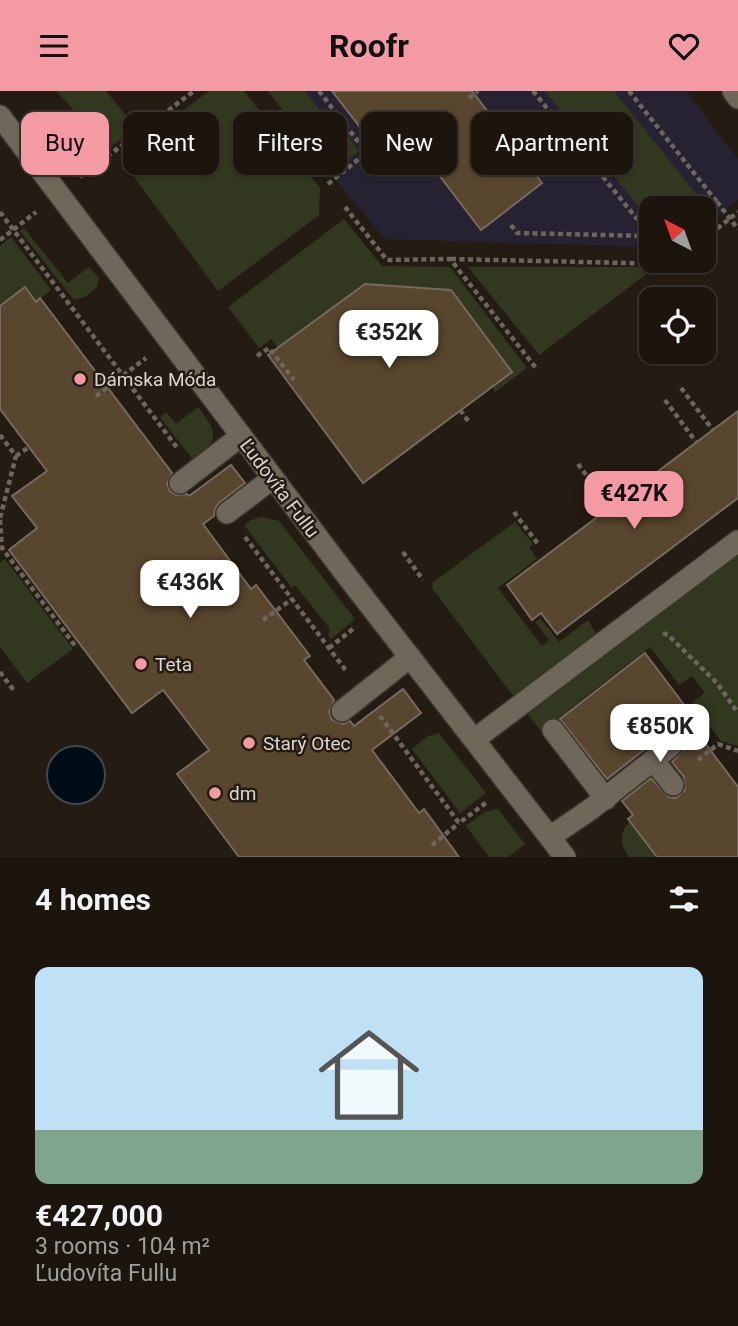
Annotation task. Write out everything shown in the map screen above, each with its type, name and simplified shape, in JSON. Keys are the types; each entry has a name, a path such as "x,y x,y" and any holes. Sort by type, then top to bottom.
{"street":[{"name":"Ľudovíta Fullu","path":"0,116 273,478 565,857"},
{"path":"187,477 241,436"},
{"path":"227,513 273,478"},
{"path":"475,739 738,541"},
{"path":"342,711 410,657"},
{"path":"553,730 606,799"},
{"path":"550,837 606,799 671,747"},
{"path":"653,760 673,785"}],"path":[{"path":"77,180 194,91"},
{"path":"320,91 361,145"},
{"path":"469,98 478,91"},
{"path":"533,91 639,221"},
{"path":"629,91 738,229"},
{"path":"328,184 361,158"},
{"path":"345,207 387,260 639,263"},
{"path":"0,240 40,209"},
{"path":"0,212 123,376 187,477"},
{"path":"716,229 738,212"},
{"path":"511,225 517,233 639,236"},
{"path":"450,259 536,368"},
{"path":"257,356 269,348 294,380"},
{"path":"96,396 142,361"},
{"path":"681,388 713,430"},
{"path":"665,400 696,442"},
{"path":"460,410 469,422"},
{"path":"0,435 16,456"},
{"path":"29,447 16,456 0,519 1,549 76,647"},
{"path":"579,464 602,496"},
{"path":"0,489 6,496"},
{"path":"514,512 538,544"},
{"path":"403,552 424,580"},
{"path":"263,620 292,599"},
{"path":"329,648 360,624"},
{"path":"629,624 668,635 717,683 738,713"},
{"path":"0,672 15,692"},
{"path":"432,845 459,823"}],"shaded area":[{"path":"268,91 686,91 738,159 738,200 716,217 716,196 639,196 639,247 385,239 332,175 347,175 347,112 284,112"},
{"path":"76,746 87,748 100,759 105,775 103,786 92,799 76,804 65,802 52,791 47,775 49,764 60,751"}],"green space":[{"path":"56,91 106,91 123,112 123,138 109,148 109,112 76,112"},
{"path":"209,91 244,91 260,112 233,112 233,175 310,175 320,188 319,215 218,291 133,175 219,175 219,112 181,112"},
{"path":"268,91 305,91 321,112 284,112"},
{"path":"545,91 614,91 631,112 562,112"},
{"path":"633,115 698,196 639,196 639,207 613,175 633,175"},
{"path":"347,135 359,151 347,160"},
{"path":"344,219 382,266 450,267 527,368 495,392 451,290 365,284 278,348 271,339 259,348 228,307"},
{"path":"24,228 68,283 89,267 99,278 97,287 85,297 74,300 20,231"},
{"path":"11,237 51,290 36,302 25,287 0,306 0,246"},
{"path":"468,267 639,267 639,273 648,273 539,355"},
{"path":"198,407 209,423 213,435 209,447 194,461 160,417 166,412 176,424"},
{"path":"262,517 279,521 355,619 331,639 328,635 330,629 295,585 292,588 244,525"},
{"path":"515,522 533,544 529,547 537,559 498,588 542,646 549,640 535,622 540,618 559,642 588,620 597,635 514,697 432,588 433,582"},
{"path":"738,550 738,746 721,741 692,703 705,693 692,676 679,685 650,647 542,733 526,712"},
{"path":"5,559 73,649 27,683 0,647 0,563"},
{"path":"439,733 486,793 460,813 412,749 428,736"},
{"path":"498,809 525,844 508,857 489,857 466,826 485,812"},
{"path":"630,822 657,857 629,857 622,835"}],"building":[{"path":"332,91 472,91 488,112 471,112 471,175 536,175 542,183 481,230 439,175 457,175 457,112 361,112 361,129"},
{"path":"365,284 451,290 512,372 363,483 268,355"},
{"path":"25,287 36,302 40,298 172,473 167,484 170,491 176,495 189,496 231,465 245,483 219,503 214,516 203,524 251,589 256,585 310,656 304,660 334,700 329,712 332,720 343,724 350,721 354,726 403,689 421,713 372,750 419,813 424,809 459,857 239,857 177,774 209,750 163,690 132,713 9,550 37,528 12,496 47,471 0,409 0,306"},
{"path":"738,411 738,498 557,634 541,613 532,620 507,585"},
{"path":"645,653 707,735 702,739 738,787 738,857 657,857 628,819 633,815 622,801 651,778 669,797 676,798 685,790 684,777 672,762 683,750 681,737 675,734 663,735 607,779 560,719"}],"place":[{"name":"Dámska Móda","path":"80,379"},
{"name":"Teta","path":"141,664"},
{"name":"Starý Otec","path":"249,743"},
{"name":"dm","path":"215,793"}]}
